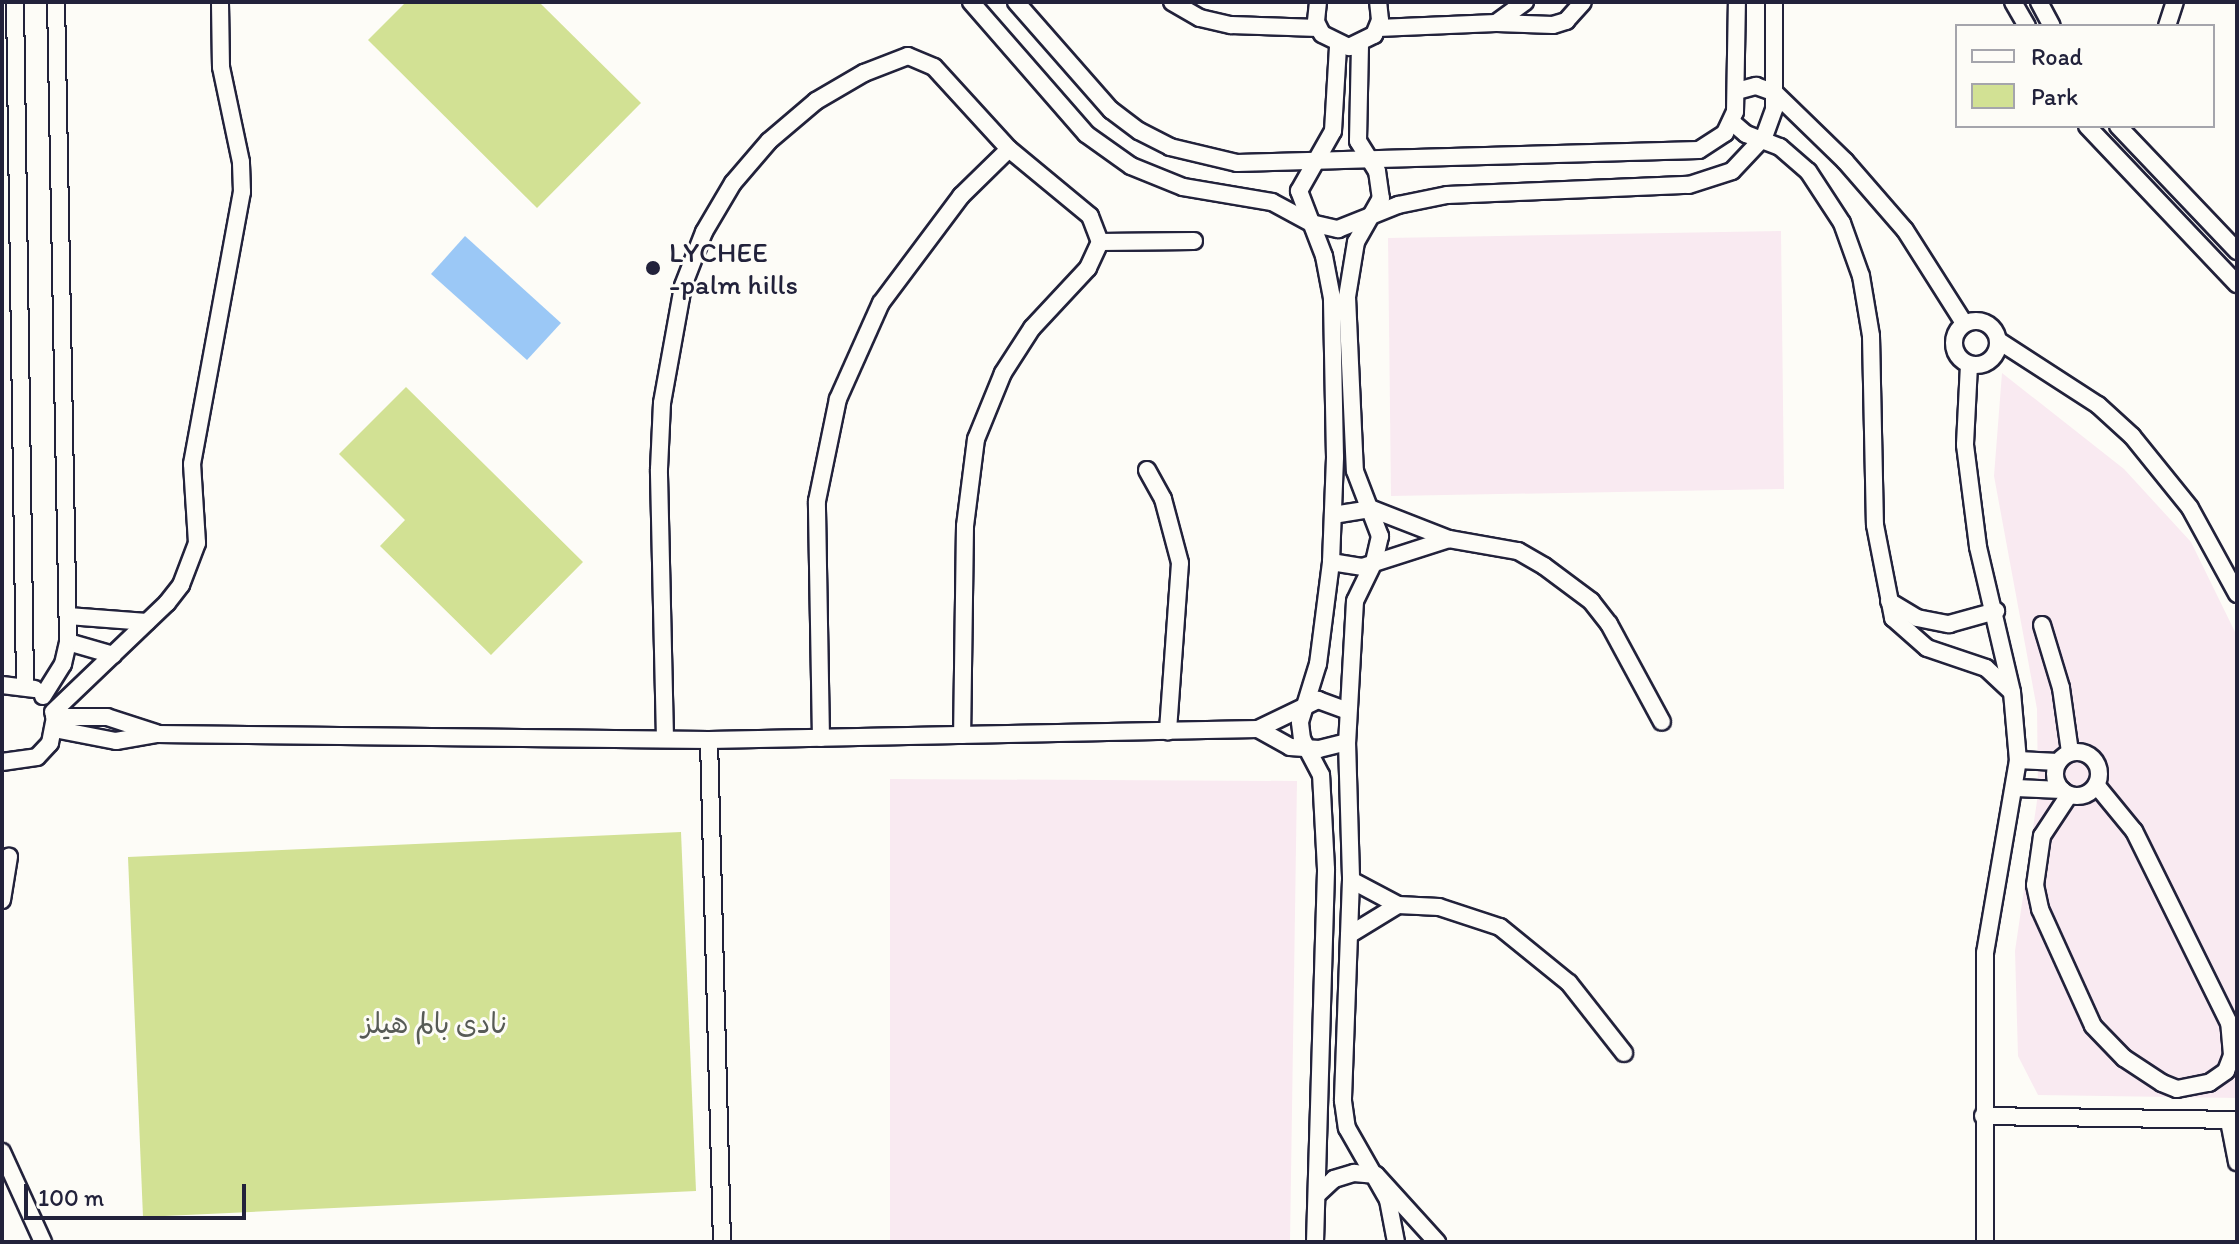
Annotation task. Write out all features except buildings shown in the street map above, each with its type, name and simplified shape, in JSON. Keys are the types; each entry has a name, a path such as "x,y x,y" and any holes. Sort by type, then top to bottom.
{"street":[{"path":"15,2 25,685"},
{"path":"43,696 63,664 68,642 56,2"},
{"path":"2,762 37,757 53,719 181,585 197,543 192,464 242,192 241,162 221,67 220,2"},
{"path":"971,2 1076,123 1106,150 1160,180 1263,199 1311,223 1338,229 1368,221 1398,205 1447,195 1711,181 1732,171 1764,137 1775,93 1774,2"},
{"path":"1016,2 1111,110 1149,136 1203,158 1317,161 1682,154 1715,143 1732,122 1737,91 1737,2"},
{"path":"1172,2 1200,18 1231,25 1318,28 1338,46 1360,45 1378,28 1496,23 1553,25 1566,21 1583,2"},
{"path":"1318,2 1318,28"},
{"path":"1378,2 1378,28"},
{"path":"1496,23 1525,2"},
{"path":"2013,2 2026,24"},
{"path":"2039,2 2051,24"},
{"path":"2168,24 2175,2"},
{"path":"1360,45 1358,141 1381,184 1381,198 1349,265 1347,297 1355,471 1380,536 1374,562 1355,601 1347,742 1351,880 1343,1101 1347,1128 1388,1200 1396,1242"},
{"path":"1315,1242 1326,869 1322,784 1300,732 1308,703 1331,562 1332,298 1299,191 1333,131 1338,46"},
{"path":"665,739 662,403 683,286 704,232 733,183 769,141 816,101 899,58 917,57 934,67 1009,149 1090,216 1100,242 1088,268 1032,328 1003,373 976,439 965,526 962,735"},
{"path":"1737,91 1756,86 1775,93 1882,202 1964,323"},
{"path":"1336,87 1358,87"},
{"path":"1732,122 1746,134 1764,137 1800,163 1820,186 1842,223 1861,276 1871,336 1875,525 1893,618 1909,635 1937,652 1986,668 2012,692"},
{"path":"2089,128 2237,284"},
{"path":"2120,128 2237,251"},
{"path":"821,738 817,501 838,399 881,303 961,196 1009,149"},
{"path":"1100,242 1194,241"},
{"path":"1964,323 1983,321 1999,341 2085,396 2132,436 2190,508 2237,594"},
{"path":"1964,323 1953,341 1955,351 1969,365 1965,445 1978,547 1996,611 2012,692 2018,760 2016,788 1985,953 1985,1242"},
{"path":"1969,365 1986,363 1999,341"},
{"path":"1147,470 1170,520 1180,563 1168,732"},
{"path":"1333,515 1372,509 1449,539 1518,551 1591,601 1662,722"},
{"path":"1331,562 1362,567 1449,539"},
{"path":"1889,601 1917,618 1949,624 1996,611"},
{"path":"68,616 147,622"},
{"path":"2042,625 2061,688 2064,757 2055,777 2066,793"},
{"path":"68,642 113,655"},
{"path":"2,685 25,685 43,696 53,719 95,740 157,734 709,740 1168,732 1258,729 1308,703 1329,701 1348,711"},
{"path":"53,719 107,717 157,734"},
{"path":"1258,729 1290,747 1309,749 1347,742"},
{"path":"709,740 722,1242"},
{"path":"2016,788 2084,795 2097,786 2100,770 2093,757 2018,760"},
{"path":"2066,793 2042,836 2036,860 2035,885 2049,932 2093,1026 2108,1043 2162,1083 2177,1089 2202,1085 2226,1071 2234,1038 2229,1023 2134,831 2097,786"},
{"path":"2,900 9,857"},
{"path":"1351,880 1398,905 1439,907 1500,927 1569,983 1624,1053"},
{"path":"1349,935 1398,905"},
{"path":"1983,1116 2233,1121 2237,1162"},
{"path":"2,1152 43,1242"},
{"path":"1318,1194 1334,1179 1354,1173 1376,1175 1437,1242"}],"shaded area":[{"path":"1781,231 1784,489 1391,496 1388,238"},
{"path":"2002,373 2124,469 2191,542 2237,636 2237,1098 2038,1095 2018,1056 2015,951 2038,794 2037,709 1994,476"},
{"path":"890,779 1297,781 1290,1242 890,1242"}],"green space":[{"path":"406,2 539,2 641,103 537,208 368,40"},
{"path":"406,387 583,562 491,655 380,546 405,520 339,454"},
{"name":"نادى بالم هيلز","path":"681,832 696,1191 143,1217 128,857"}],"water":[{"path":"465,236 561,323 527,360 431,274"}],"place":[{"name":"LYCHEE -palm hills","path":"653,268"}]}
